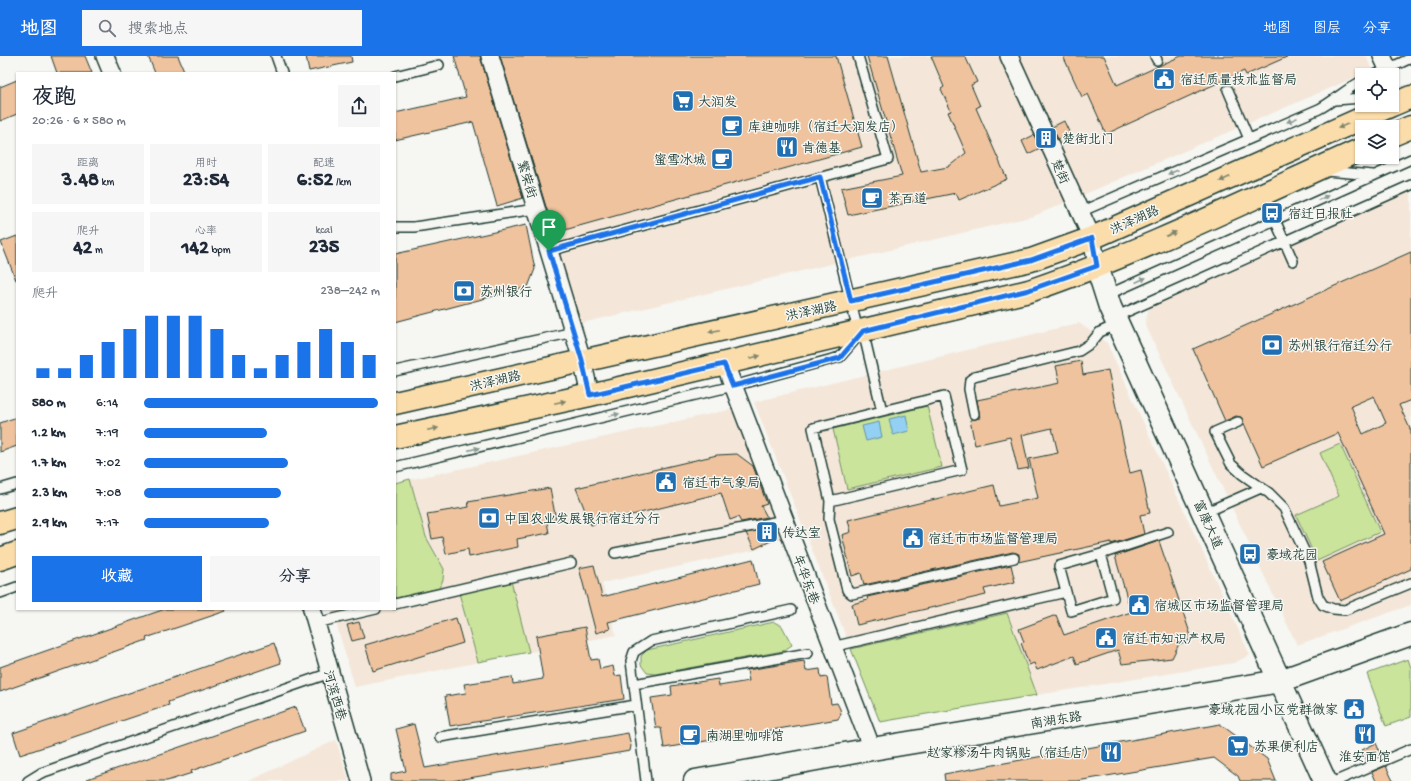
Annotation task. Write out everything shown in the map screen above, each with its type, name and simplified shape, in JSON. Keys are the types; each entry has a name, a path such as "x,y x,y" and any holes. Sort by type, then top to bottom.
{"main road":[{"name":"洪泽湖路","path":"1399,102 1411,96"},
{"name":"洪泽湖路","path":"396,403 1031,260 1092,238 1376,112"},
{"path":"1399,132 1411,127"},
{"path":"396,437 590,395 724,364 1029,290 1097,266 1355,151"},
{"path":"0,523 16,518"},
{"path":"0,559 16,553"}],"street":[{"path":"105,56 112,72"},
{"name":"繁荣街","path":"490,56 574,332 590,395"},
{"name":"楚街","path":"1009,56 1092,238 1097,266"},
{"name":"富康大道","path":"1097,266 1105,296 1116,321 1326,781"},
{"name":"年华东巷","path":"724,364 872,749"},
{"name":"河滨西巷","path":"314,616 361,781"},
{"name":"南湖东路","path":"695,781 872,749 1280,681 1411,634"}],"lane":[{"path":"276,56 282,72"},
{"path":"549,251 888,159 858,56"},
{"path":"1382,67 1411,58"},
{"path":"396,76 439,65"},
{"path":"1335,100 1345,89 1355,84"},
{"path":"1228,90 1249,139"},
{"path":"1399,96 1411,96"},
{"path":"1080,212 1335,100 1355,99"},
{"path":"1105,296 1411,159"},
{"path":"1315,170 1375,175"},
{"path":"820,177 851,301 882,412"},
{"path":"974,414 969,389 970,380 974,377 1079,351 1091,343 1100,332 1116,321 1411,185"},
{"path":"396,227 414,227 536,209"},
{"path":"1275,220 1293,261"},
{"path":"396,467 733,386 840,358 860,331"},
{"path":"396,371 574,332"},
{"path":"830,501 962,470 944,396 813,428 830,501 829,519 847,590 852,594 1014,558"},
{"path":"1238,422 1215,432 1231,464 1276,499 1284,508 1309,561 1318,597 1323,605 1332,609 1345,610 1411,583"},
{"path":"0,490 16,484"},
{"path":"1204,513 1261,488"},
{"path":"615,553 784,520"},
{"path":"1101,554 1113,598 1072,611 1059,566 1168,532"},
{"path":"396,604 571,563"},
{"path":"0,593 16,587"},
{"path":"832,647 1066,592"},
{"path":"314,616 367,610"},
{"path":"646,781 631,661 634,652 651,640 791,610"},
{"path":"634,684 808,653"},
{"path":"28,781 41,773 330,673"},
{"path":"440,737 636,704"},
{"path":"1336,781 1411,749"}],"shaded area":[{"path":"495,56 1366,56 1371,68 1355,68 1355,77 1034,216 578,324"},
{"name":"苏州银行宿迁分行","path":"1411,180 1411,605 1297,645 1145,324 1152,296"},
{"path":"1079,323 1107,343 1250,655 1234,663 1037,695 1007,613 851,649 754,402"},
{"path":"733,409 781,538 756,550 602,583 616,635 355,687 332,610 396,610 396,483"},
{"path":"336,740 349,781 249,781"}],"green space":[{"path":"927,406 942,467 847,489 833,429"},
{"path":"1340,444 1380,532 1317,561 1296,515 1339,496 1320,453"},
{"path":"410,479 426,537 444,569 443,580 439,588 396,598 396,483"},
{"path":"511,581 529,652 478,662 459,593"},
{"path":"1007,613 1037,695 880,722 851,649"},
{"path":"774,622 782,626 792,645 783,651 655,674 647,673 641,665 641,656 647,650"},
{"path":"1408,659 1411,668 1411,717 1386,726 1367,674"}],"water":[{"path":"906,415 909,431 893,435 889,419"},
{"path":"879,422 882,437 866,441 862,426"}],"building":[{"path":"51,56 85,56 92,72 57,72"},
{"path":"148,56 178,56 185,72 155,72"},
{"path":"306,56 351,56 352,62 309,71"},
{"path":"454,56 480,56 523,198 497,206 473,122 396,140 396,113 466,97"},
{"name":"大润发","path":"500,56 836,56 862,147 554,233"},
{"path":"867,56 888,56 921,172 948,167 966,153 948,112 951,111 941,89 944,87 931,56 965,56 977,82 971,85 980,106 976,108 1007,179 959,200 956,193 848,215 841,188 902,176"},
{"path":"1063,56 1104,56 1117,85 1181,56 1289,56 1246,75 1244,71 1106,134 1088,94 1082,97"},
{"path":"16,80 16,114 0,121 0,87"},
{"path":"1064,121 1070,134 1058,139 1052,127"},
{"path":"1034,135 1040,148 1028,154 1022,141"},
{"path":"526,225 535,269 528,287 396,322 396,254"},
{"path":"16,236 16,280 1,242"},
{"path":"1411,252 1411,400 1399,405 1411,431 1411,569 1340,601 1322,562 1384,534 1338,433 1263,466 1241,417 1236,416 1225,421 1193,349","holes":["1374,396 1386,423 1363,434 1351,406"]},
{"path":"1081,361 1083,375 1108,370 1130,473 1141,470 1150,513 1140,515 1144,534 1111,544 1111,542 1018,562 1019,554 1013,552 864,585 861,573 852,576 842,535 851,532 848,520 994,485 999,506 1038,498 1029,459 1058,453 1052,428 1022,435 1029,468 1018,470 1010,437 975,445 970,420 980,418 977,400 1060,383 1056,366"},
{"path":"16,417 16,446 0,452 0,423"},
{"path":"737,454 753,466 767,504 761,506 767,517 741,522 738,517 730,520 721,493 591,525 576,488 717,455"},
{"path":"550,488 556,520 547,522 549,533 517,539 518,547 469,557 468,549 446,554 442,537 432,539 427,514 469,507 468,502"},
{"name":"传达室","path":"772,528 777,538 754,549 746,533"},
{"path":"1159,541 1192,639 1179,644 1172,658 1122,664 1118,650 1077,664 1074,656 1037,670 1034,663 1029,665 1021,643 1024,642 1019,629 1056,615 1064,635 1131,612 1115,556"},
{"path":"753,559 759,584 608,622 610,629 596,633 579,568 594,565 602,597"},
{"path":"1011,565 1015,582 984,589 986,595 857,625 852,604 868,600 867,597"},
{"path":"162,610 226,611 146,638 147,640 0,692 0,667"},
{"path":"456,618 463,643 373,671 365,645"},
{"path":"359,622 364,638 352,641 347,625"},
{"path":"585,627 591,660 598,659 600,669 613,666 615,676 621,675 624,699 450,726 445,696 466,693 464,684 512,677 513,684 543,679 536,636"},
{"path":"274,643 281,663 168,702 169,705 20,755 13,733"},
{"path":"804,661 806,671 820,669 821,678 827,677 831,704 837,703 840,709 841,714 838,719 664,748 661,728 656,728 651,698 672,695 671,686 718,679 719,686 749,681 747,670"},
{"path":"296,707 305,731 191,771 192,773 167,781 88,781 87,779"},
{"path":"414,724 425,768 628,733 631,746 630,751 451,781 391,781 391,774 406,771 396,729"},
{"path":"1220,724 1267,759 1276,781 1240,781 1238,776 1214,758 1077,781 945,781 944,774"},
{"path":"1376,743 1381,755 1367,761 1362,750"},
{"path":"1386,766 1393,781 1376,781 1372,772"}],"place":[{"name":"宿迁质量技术监督局","path":"1164,79"},
{"name":"大润发","path":"683,101"},
{"name":"库迪咖啡（宿迁大润发店）","path":"732,126"},
{"name":"楚街北门","path":"1046,138"},
{"name":"肯德基","path":"787,147"},
{"name":"蜜雪冰城","path":"722,159"},
{"name":"茶百道","path":"872,198"},
{"name":"宿迁日报社","path":"1272,213"},
{"name":"苏州银行","path":"464,291"},
{"name":"苏州银行宿迁分行","path":"1272,345"},
{"name":"宿迁市气象局","path":"666,482"},
{"name":"中国农业发展银行宿迁分行","path":"489,518"},
{"name":"传达室","path":"767,532"},
{"name":"宿迁市市场监督管理局","path":"913,538"},
{"name":"豪域花园","path":"1250,554"},
{"name":"宿城区市场监督管理局","path":"1139,605"},
{"name":"宿迁市知识产权局","path":"1106,638"},
{"name":"豪域花园小区党群微家","path":"1354,709"},
{"name":"淮安面馆","path":"1365,734"},
{"name":"南湖里咖啡馆","path":"690,735"},
{"name":"苏果便利店","path":"1238,746"},
{"name":"赵家糁汤牛肉锅贴（宿迁店）","path":"1111,752"}],"route":[{"path":"820,177 851,301 1031,260 1092,238 1097,266 1029,290 863,331 840,358 733,386 724,364 590,395 582,360 549,251 820,177"}]}
